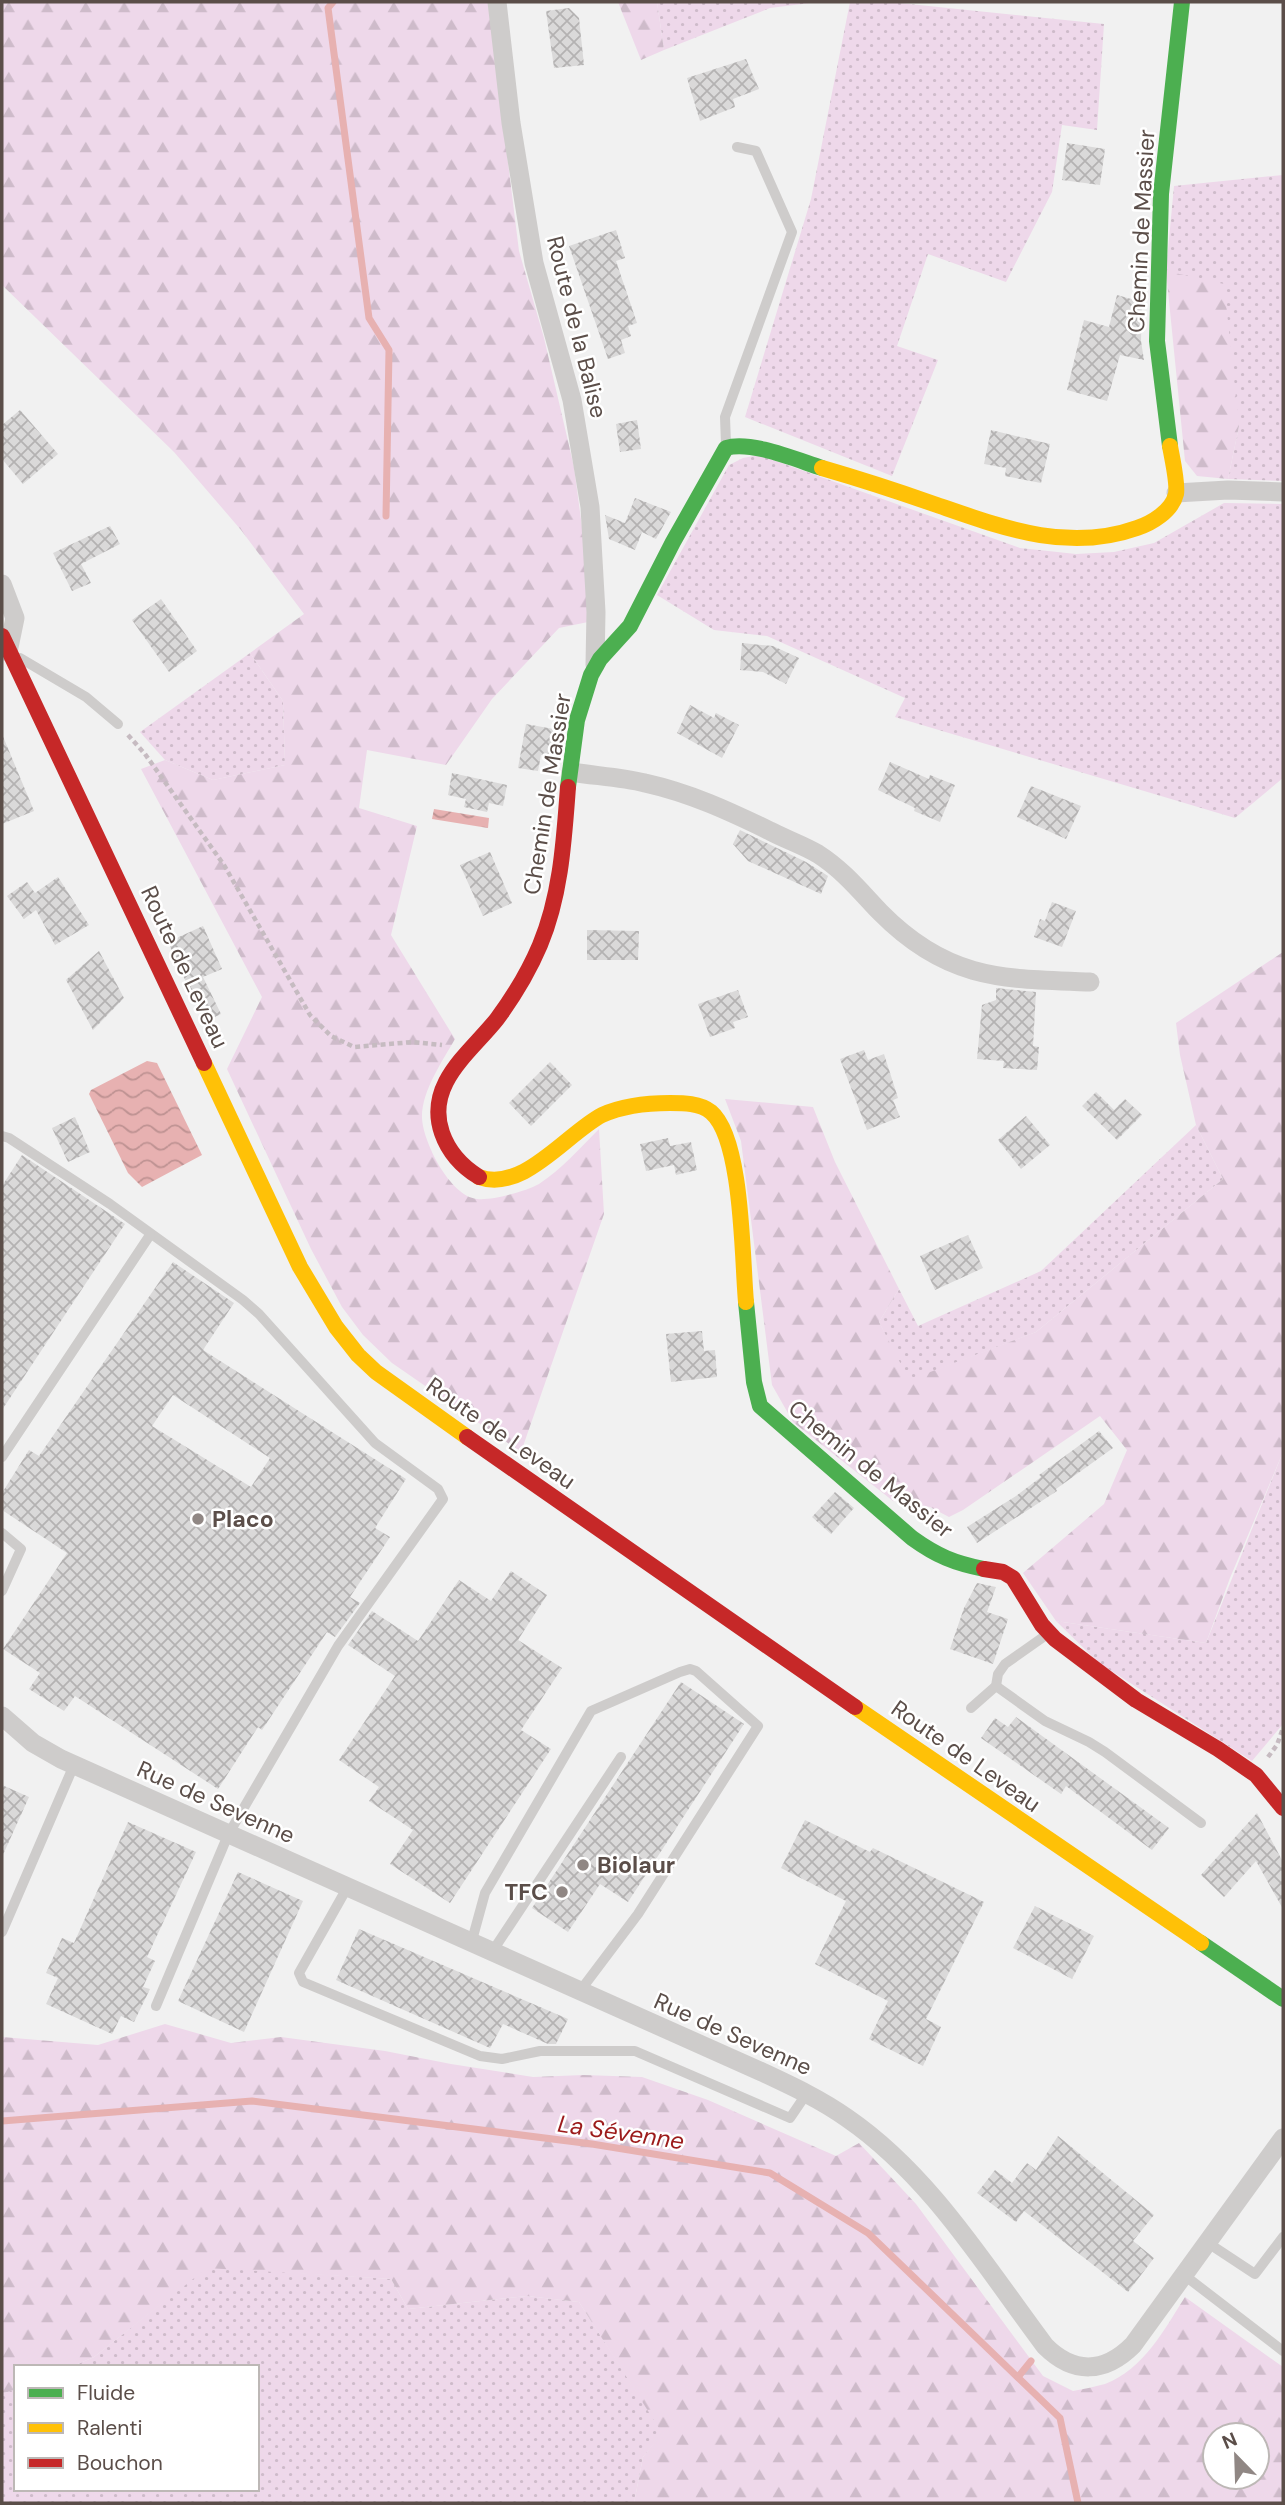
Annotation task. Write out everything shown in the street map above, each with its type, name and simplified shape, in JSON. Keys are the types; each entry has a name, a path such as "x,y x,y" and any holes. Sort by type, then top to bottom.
{"street":[{"name":"Route de la Balise","path":"497,2 511,123 534,263 572,400 590,507 596,612 595,665"},
{"name":"Chemin de Massier","path":"1176,493 1157,341 1161,194 1182,2"},
{"path":"726,449 734,445 750,447 858,478 1010,529 1060,539 1096,537 1155,521 1170,506 1176,493 1228,490 1283,492"},
{"name":"Chemin de Massier","path":"726,449 681,525 625,633 595,665 577,719 558,884 544,934 523,978 497,1018 471,1047 444,1085 437,1114 440,1129 451,1152 463,1167 478,1179 493,1181 533,1167 603,1115 669,1103 702,1107 713,1114 731,1148 737,1183 750,1348 760,1406 912,1538 932,1552 955,1563 1003,1572 1013,1578 1049,1633 1136,1700 1256,1775 1283,1808"},
{"path":"2,584 16,618 4,647"},
{"name":"Route de Leveau","path":"4,647 300,1267 326,1314 351,1347 377,1372 438,1417 1007,1812 1283,1999"},
{"path":"571,772 645,783 710,802 817,854 842,871 880,913 922,947 961,968 1017,980 1090,982"},
{"name":"Rue de Sevenne","path":"2,1716 33,1742 74,1765 807,2093 869,2134 924,2186 1045,2346 1065,2362 1092,2367 1120,2358 1133,2345 1283,2138"}],"lane":[{"path":"726,449 725,417 792,232 756,151 737,148"},
{"path":"4,647 86,697 118,724"},
{"path":"2,1136 110,1204 150,1236 260,1314 375,1443 438,1489 443,1499 338,1646 228,1835 156,2006"},
{"path":"2,1457 150,1236"},
{"path":"2,1533 21,1549 2,1591"},
{"path":"971,1708 996,1686 998,1674 1005,1664 1049,1633"},
{"path":"471,1944 485,1893 591,1711 680,1672 690,1669 696,1671 758,1726 638,1914 580,1992"},
{"path":"996,1686 1045,1721 1105,1752 1201,1822"},
{"path":"492,1953 621,1758"},
{"path":"2,1932 74,1765"},
{"path":"347,1888 299,1973 303,1982 480,2056 502,2059 540,2051 635,2051 790,2118 807,2093"},
{"path":"1208,2243 1255,2274 1283,2237"},
{"path":"1184,2275 1283,2351"}],"path":[{"path":"118,724 145,754 224,865 310,1016 331,1035 354,1046 413,1042 471,1047"}],"green space":[{"path":"2,2 488,2 519,251 544,338 574,467 586,557 588,622 559,628 492,699 446,765 367,750 359,808 417,826 391,935 455,1039 429,1087 422,1118 427,1140 448,1178 467,1196 477,1199 518,1192 547,1178 599,1129 604,1214 521,1452 392,1363 363,1335 342,1307 311,1249 227,1069 262,997 141,769 165,760 213,780 285,765 283,701 250,653 304,614 241,530 174,452 2,285"},
{"path":"618,2 657,2 664,50 641,60"},
{"path":"657,2 818,2 770,8 664,50"},
{"path":"850,2 890,2 1104,24 1097,130 1062,125 1052,192 1006,282 928,254 897,346 938,360 892,476 745,417 811,199"},
{"path":"1283,175 1283,481 1228,479 1239,426 1166,271 1174,186"},
{"path":"1166,271 1224,284 1239,426 1228,479 1197,476 1185,461"},
{"path":"759,455 1020,548 1076,554 1114,552 1154,543 1224,503 1283,504 1283,778 1235,818 895,717 905,698 767,636 714,630 657,595 729,465 743,458"},
{"path":"250,653 283,701 285,765 213,780 165,760 140,732"},
{"path":"1283,952 1283,1452 1206,1643 1056,1621 1023,1573 1104,1504 1127,1450 1100,1416 949,1517 930,1507 893,1501 793,1422 772,1385 741,1141 725,1099 813,1107 835,1162 899,1289 879,1322 909,1380 1036,1332 1223,1179 1196,1125 1180,1055 1176,1023"},
{"path":"1196,1125 1223,1179 1036,1332 908,1381 879,1322 899,1289 918,1326 1041,1271"},
{"path":"1283,1452 1283,1724 1252,1761 1099,1663 1056,1621 1206,1643"},
{"path":"165,2024 231,2043 281,2037 385,2051 533,2077 642,2077 708,2100 836,2156 859,2143 916,2204 1043,2376 1073,2391 1105,2384 1119,2377 1142,2359 1152,2347 1185,2297 1283,2367 1283,2503 634,2503 643,2457 662,2433 579,2302 527,2296 408,2309 391,2279 207,2268 94,2357 76,2365 14,2365 14,2390 2,2394 2,2037 98,2045"},
{"path":"207,2267 391,2279 408,2309 527,2296 579,2302 663,2433 643,2457 634,2503 2,2503 2,2394 14,2390 14,2491 259,2491 259,2365 76,2365 94,2357"}],"water":[{"path":"434,809 489,818 488,828 432,819"},
{"path":"147,1061 157,1063 202,1155 142,1187 128,1173 89,1094 91,1090"}],"building":[{"path":"569,8 579,18 584,65 554,68 546,11"},
{"path":"746,59 759,89 733,99 735,107 700,121 687,78"},
{"path":"1067,143 1105,149 1100,185 1062,180"},
{"path":"616,230 625,258 616,261 637,323 628,326 631,336 621,340 625,353 608,359 569,246"},
{"path":"1117,295 1142,302 1141,341 1144,360 1120,355 1107,401 1067,390 1084,320 1109,327"},
{"path":"20,410 58,454 23,484 2,459 2,425"},
{"path":"637,420 641,449 620,452 616,424"},
{"path":"991,430 1050,444 1041,483 1005,476 1006,468 984,464"},
{"path":"635,498 671,512 656,539 642,532 635,550 609,539 605,515 625,523"},
{"path":"110,526 120,544 81,564 91,583 72,591 53,553"},
{"path":"161,599 197,651 169,672 132,620"},
{"path":"742,643 773,646 799,658 786,684 763,672 740,670"},
{"path":"690,705 714,718 716,713 739,725 722,758 677,733"},
{"path":"526,724 559,730 555,758 541,755 538,771 518,768"},
{"path":"2,734 34,811 2,824"},
{"path":"890,762 929,779 930,775 955,785 940,822 914,811 915,808 878,790"},
{"path":"452,773 507,785 503,806 489,803 487,812 464,807 466,799 448,795"},
{"path":"1031,786 1081,806 1066,839 1017,817"},
{"path":"740,830 806,862 828,876 821,894 748,861 733,844"},
{"path":"490,852 512,903 483,916 460,865"},
{"path":"58,877 89,925 55,945 36,910 24,919 7,896 27,882 35,893"},
{"path":"1052,902 1076,911 1062,947 1034,937 1040,919 1045,921"},
{"path":"203,926 222,969 203,977 221,1014 204,1022 168,942"},
{"path":"587,930 639,931 638,960 587,960"},
{"path":"99,951 124,998 93,1030 66,980"},
{"path":"996,988 1036,992 1033,1046 1039,1047 1037,1070 1003,1068 1004,1061 977,1059 982,1005 996,1000"},
{"path":"738,990 748,1017 733,1022 735,1028 710,1037 698,1004"},
{"path":"864,1050 868,1060 884,1054 898,1098 893,1100 900,1117 867,1130 840,1059"},
{"path":"550,1062 572,1085 531,1126 509,1103"},
{"path":"1096,1092 1114,1110 1125,1099 1142,1115 1117,1140 1082,1106"},
{"path":"1026,1116 1050,1145 1021,1169 998,1140"},
{"path":"75,1117 90,1152 68,1162 52,1128"},
{"path":"668,1138 670,1146 691,1142 697,1170 676,1175 674,1165 646,1171 640,1144"},
{"path":"22,1155 125,1224 2,1410 2,1186"},
{"path":"968,1235 983,1268 935,1290 920,1256"},
{"name":"Placo","path":"173,1262 234,1303 203,1350 406,1479 375,1528 390,1537 350,1597 360,1603 335,1637 327,1632 262,1730 258,1727 218,1789 75,1696 64,1711 29,1689 40,1673 3,1649 67,1553 2,1510 2,1493 29,1450 39,1456","holes":["173,1395 270,1458 251,1487 152,1426"]},
{"path":"702,1331 704,1351 715,1350 717,1377 671,1382 666,1334"},
{"path":"1099,1431 1113,1448 1056,1489 1057,1491 977,1543 967,1527 1016,1496 1041,1477 1039,1475"},
{"path":"835,1492 854,1508 831,1534 812,1517"},
{"path":"511,1571 547,1595 518,1640 562,1668 521,1730 551,1749 450,1903 390,1864 413,1830 369,1801 379,1787 339,1760 395,1676 348,1645 372,1611 418,1641 459,1580 491,1601"},
{"path":"977,1583 996,1587 987,1612 1008,1619 993,1664 950,1649 964,1608"},
{"path":"681,1682 744,1724 628,1902 600,1884 568,1932 532,1908"},
{"path":"1016,1717 1169,1828 1152,1850 1066,1786 1061,1794 981,1738 995,1718 1008,1727"},
{"path":"2,1785 29,1797 2,1857"},
{"path":"1257,1813 1283,1862 1283,1909 1256,1861 1224,1897 1201,1875"},
{"path":"805,1820 870,1852 873,1848 984,1902 926,2019 941,2027 923,2066 869,2039 888,2001 815,1964 846,1901 781,1868"},
{"path":"128,1822 196,1852 147,1957 155,1961 143,1987 150,1989 134,2022 121,2016 112,2034 46,2004 58,1978 46,1973 62,1938 74,1943"},
{"path":"238,1872 303,1901 244,2032 178,2001"},
{"path":"1035,1906 1094,1936 1072,1979 1013,1948"},
{"path":"359,1929 568,2019 556,2044 548,2044 503,2024 490,2048 336,1980"},
{"path":"1058,2136 1154,2215 1133,2241 1154,2258 1128,2292 1024,2211 1016,2222 977,2193 995,2170 1012,2183 1027,2163 1036,2170"}],"waterway":[{"path":"333,2 328,8 369,318 389,350 386,516"},
{"name":"La Sévenne","path":"2,2121 252,2101 592,2144 770,2173 868,2233 1060,2418 1078,2503"},
{"path":"1018,2377 1031,2361"}],"traffic: fast":[{"path":"1170,446 1157,341 1161,194 1182,2"},
{"path":"568,787 577,720 591,675 600,659 630,626 726,448 736,446 760,449 822,468"},
{"path":"746,1302 754,1382 760,1406 912,1538 946,1558 984,1569"},
{"path":"1201,1943 1283,1999"}],"traffic: slow":[{"path":"822,468 1009,528 1034,534 1085,538 1137,528 1155,520 1166,511 1176,494 1176,477 1170,446"},
{"path":"204,1063 300,1267 336,1327 358,1355 376,1372 467,1437"},
{"path":"479,1177 495,1180 512,1177 544,1159 602,1115 618,1109 670,1103 691,1104 707,1109 722,1126 735,1173 746,1302"},
{"path":"855,1707 1201,1943"}],"traffic: jam":[{"path":"2,636 204,1063"},
{"path":"479,1177 456,1158 448,1147 438,1115 440,1099 453,1070 497,1019 526,974 540,945 557,887 568,787"},
{"path":"467,1437 855,1707"},
{"path":"984,1569 1003,1572 1013,1578 1042,1625 1055,1639 1136,1700 1256,1775 1283,1808"}],"place":[{"name":"Placo","path":"198,1519"},
{"name":"Biolaur","path":"583,1865"},
{"name":"TFC","path":"562,1892"}]}
